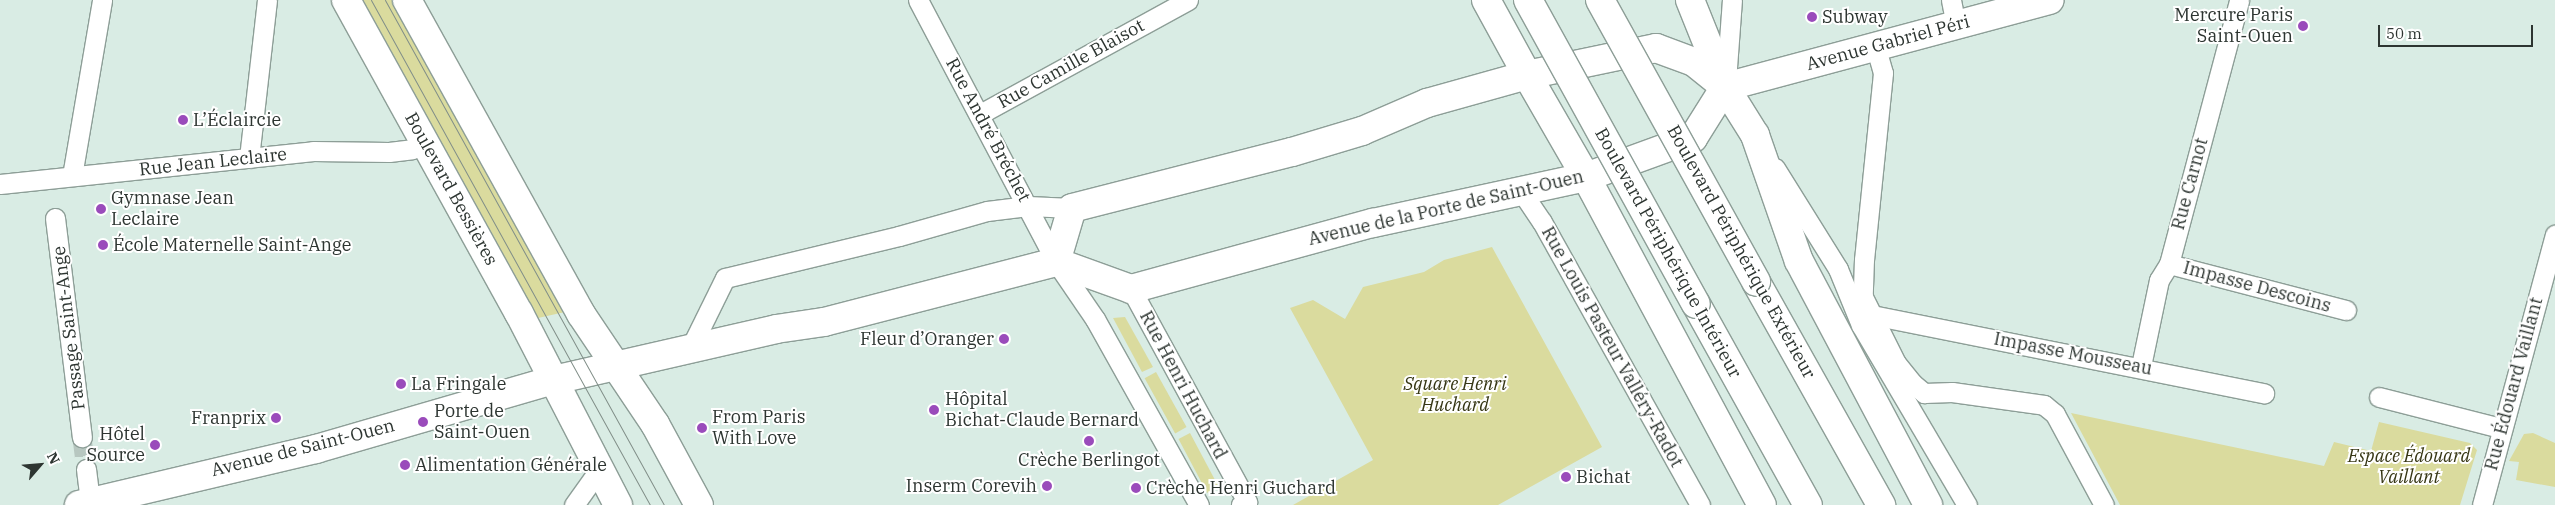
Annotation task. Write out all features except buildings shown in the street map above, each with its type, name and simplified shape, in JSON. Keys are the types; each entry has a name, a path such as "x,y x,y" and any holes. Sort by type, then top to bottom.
{"main road":[{"name":"Boulevard Bessières","path":"346,0 554,380 618,505"},
{"path":"407,0 581,314 655,424 699,505"},
{"path":"1486,0 1586,177 1762,505"},
{"name":"Boulevard Périphérique Intérieur","path":"1528,0 1808,505"},
{"name":"Boulevard Périphérique Extérieur","path":"1600,0 1881,505"},
{"path":"1690,0 1725,87 1755,135 1799,261 1928,505"},
{"name":"Avenue Gabriel Péri","path":"1725,87 1875,45 1953,12 2050,0"},
{"path":"1056,262 1072,208 1292,152 1362,131 1427,103 1528,75 1656,48 1694,62 1725,87"},
{"name":"Avenue de la Porte de Saint-Ouen","path":"1131,288 1373,224 1586,177 1694,138 1725,87"},
{"path":"618,367 776,329 824,322 1056,262 1131,288"},
{"name":"Avenue de Saint-Ouen","path":"84,504 307,451 554,380 618,367"}],"street":[{"path":"72,176 102,0"},
{"path":"248,158 267,0"},
{"name":"Rue André Bréchet","path":"918,0 980,114 1056,262"},
{"name":"Rue Camille Blaisot","path":"980,114 1188,0"},
{"path":"1725,87 1732,0"},
{"name":"Rue Carnot","path":"2140,366 2159,280 2169,264 2239,0"},
{"path":"1875,45 1883,73 1863,282 1864,297 1877,316 1896,363 1912,383 1924,393 1952,392 2044,405 2054,414 2104,505"},
{"path":"1755,135 1838,269 1861,325 1967,505"},
{"name":"Rue Jean Leclaire","path":"0,184 313,151 389,152 412,149 425,142"},
{"name":"Rue Louis Pasteur Valléry-Radot","path":"1521,191 1542,222 1700,505"},
{"path":"690,349 725,278 898,236 986,210 1028,206 1072,208"},
{"name":"Passage Saint-Ange","path":"55,218 82,437"},
{"name":"Rue Édouard Vaillant","path":"2482,505 2501,428 2555,235"},
{"path":"1056,262 1095,319 1199,505"},
{"name":"Impasse Descoins","path":"2169,264 2346,310"},
{"path":"1844,284 1863,282"},
{"name":"Rue Henri Huchard","path":"1131,288 1247,502 1241,505"},
{"name":"Impasse Mousseau","path":"1877,316 2140,366 2264,393"},
{"path":"1914,414 1924,393"},
{"path":"2379,397 2501,428"},
{"path":"84,504 86,469"},
{"path":"574,505 599,470"}],"green space":[{"path":"359,0 398,0 565,312 538,318 533,308 528,308"},
{"name":"Square Henri Huchard","path":"1492,247 1602,447 1498,505 1293,505 1373,460 1290,308 1313,300 1345,319 1363,287 1424,272 1444,260"},
{"path":"1125,317 1153,367 1142,372 1113,318"},
{"path":"1156,372 1187,427 1175,433 1145,378"},
{"name":"Espace Édouard Vaillant","path":"2071,413 2324,466 2334,442 2371,451 2379,422 2470,443 2477,450 2460,505 2120,505"},
{"path":"1190,433 1219,487 1207,493 1179,439"},
{"path":"2533,433 2555,443 2555,487 2516,480 2519,462 2509,461 2524,434"}],"tunnel":[{"path":"82,437 86,469"}],"tram line":[{"path":"371,0 650,505"},
{"path":"385,0 664,505"}],"place":[{"name":"Subway","path":"1812,17"},
{"name":"Mercure Paris Saint-Ouen","path":"2303,26"},
{"name":"L’Éclaircie","path":"183,120"},
{"name":"Gymnase Jean Leclaire","path":"101,209"},
{"name":"École Maternelle Saint-Ange","path":"103,245"},
{"name":"Fleur d’Oranger","path":"1004,339"},
{"name":"La Fringale","path":"401,384"},
{"name":"Hôpital Bichat-Claude Bernard","path":"934,410"},
{"name":"Franprix","path":"276,418"},
{"name":"Porte de Saint-Ouen","path":"423,422"},
{"name":"From Paris With Love","path":"702,428"},
{"name":"Crèche Berlingot","path":"1089,441"},
{"name":"Hôtel Source","path":"155,445"},
{"name":"Alimentation Générale","path":"405,465"},
{"name":"Bichat","path":"1566,477"},
{"name":"Inserm Corevih","path":"1047,486"},
{"name":"Crèche Henri Guchard","path":"1136,488"}]}
